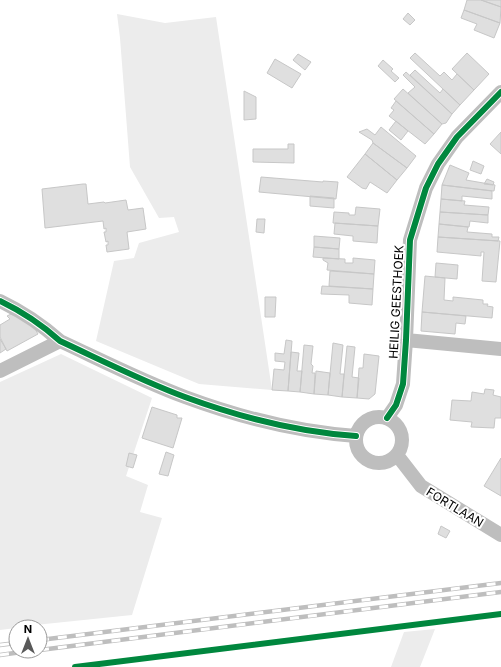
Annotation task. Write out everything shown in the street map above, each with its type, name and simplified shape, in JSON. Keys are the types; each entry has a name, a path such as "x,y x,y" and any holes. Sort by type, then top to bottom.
{"street":[{"name":"HEILIG GEESTHOEK","path":"387,418 396,405 403,384 410,240 426,188 438,164 457,137 501,92"},
{"path":"0,301 24,312 45,326 60,341 184,397 229,412 290,427 330,434 356,436"},
{"path":"406,340 501,349"},
{"path":"0,371 60,341"},
{"path":"378,417 387,418 395,423 401,431 403,438 402,446 397,455 391,460 385,462 373,462 361,455 358,449 356,436 365,421 378,417"},
{"name":"FORTLAAN","path":"397,455 421,486 501,535"}],"shaded area":[{"path":"117,14 165,23 216,17 272,390 199,384 96,341 114,261 134,258 139,243 179,232 174,217 159,218 130,167"},
{"path":"61,354 152,398 126,476 148,485 140,512 162,518 132,615 48,624 48,619 8,619 8,629 0,630 0,382"},
{"path":"435,629 420,667 391,667 404,632"}],"building":[{"path":"467,0 481,0 501,7 500,23 464,10"},
{"path":"481,0 501,0 501,7"},
{"path":"464,10 500,23 494,38 474,30 477,24 461,18"},
{"path":"408,13 415,20 410,25 403,19"},
{"path":"415,53 440,76 444,72 452,80 457,74 474,90 460,105 410,58"},
{"path":"467,53 489,74 474,90 452,69"},
{"path":"298,54 311,62 305,70 293,60"},
{"path":"275,59 301,74 292,88 267,73"},
{"path":"383,60 393,69 391,71 399,78 395,82 378,66"},
{"path":"415,70 440,93 443,89 460,105 452,114 410,75"},
{"path":"406,72 452,114 446,123 442,124 408,93 415,87 403,75"},
{"path":"403,89 442,124 434,134 394,99"},
{"path":"244,91 256,97 256,119 244,120"},
{"path":"396,101 434,134 425,144 389,116 394,110 391,108"},
{"path":"396,121 408,131 401,140 389,130"},
{"path":"381,127 416,156 407,168 373,143 372,140 359,132 367,129 375,135"},
{"path":"501,132 501,154 490,144"},
{"path":"373,143 407,168 397,180 365,154"},
{"path":"288,144 294,144 294,163 253,162 253,149 288,149"},
{"path":"365,154 397,180 387,193 370,182 366,189 362,188 347,177"},
{"path":"473,161 484,166 481,174 470,170"},
{"path":"450,165 469,173 466,180 495,185 494,191 442,185"},
{"path":"261,177 338,182 336,199 259,192"},
{"path":"487,179 494,182 493,185 484,184"},
{"path":"86,184 88,204 126,200 128,210 143,208 146,229 127,232 129,249 107,252 106,245 108,245 108,241 106,242 104,232 106,232 106,228 104,229 103,221 45,228 42,189"},
{"path":"442,185 492,191 492,199 462,196 462,201 441,199"},
{"path":"310,196 334,198 334,208 310,206"},
{"path":"441,199 465,201 464,205 489,207 488,215 440,212"},
{"path":"356,207 380,209 378,226 333,223 334,212 355,215"},
{"path":"440,212 488,215 488,223 470,221 469,227 439,224"},
{"path":"257,219 265,219 264,233 256,232"},
{"path":"335,223 378,226 377,243 353,241 353,236 334,234"},
{"path":"439,224 468,227 467,232 492,234 492,237 499,237 498,241 438,237"},
{"path":"314,236 340,238 339,249 314,247"},
{"path":"438,237 500,241 496,282 482,281 484,252 481,252 481,256 437,252"},
{"path":"314,247 339,249 339,259 313,257"},
{"path":"323,258 345,259 345,263 353,263 353,258 375,260 374,274 327,270 328,263 323,260"},
{"path":"436,263 458,265 457,279 435,277"},
{"path":"330,271 374,274 373,289 329,286"},
{"path":"425,276 445,278 444,300 453,301 453,297 483,300 483,304 488,304 487,306 493,307 492,318 422,312"},
{"path":"322,286 373,289 372,305 349,303 349,295 321,294"},
{"path":"265,297 276,297 275,317 265,317"},
{"path":"422,312 466,316 465,324 456,323 455,334 421,331"},
{"path":"11,314 31,322 38,334 7,351 0,337 0,325 10,319 7,316"},
{"path":"0,339 6,349 0,353"},
{"path":"286,340 292,341 288,391 272,390 274,369 284,370 285,362 275,361 275,353 284,354"},
{"path":"333,343 343,345 340,374 344,374 342,397 328,395"},
{"path":"304,345 313,346 311,364 313,366 312,373 315,373 314,394 300,392"},
{"path":"347,346 355,347 352,377 359,378 357,398 342,397"},
{"path":"291,352 299,353 297,371 302,371 300,392 288,391"},
{"path":"364,354 379,356 375,394 369,399 357,398 359,368 363,368"},
{"path":"316,371 330,373 328,395 314,394"},
{"path":"485,389 494,390 493,395 501,397 501,418 495,418 494,428 471,427 472,422 450,420 452,400 471,401 472,392 484,394"},
{"path":"152,407 177,415 177,418 182,418 173,448 142,438"},
{"path":"166,452 174,455 168,476 159,474"},
{"path":"129,453 137,455 133,468 126,466"},
{"path":"501,458 501,496 484,486"},
{"path":"441,526 450,531 446,538 438,534"}],"railway":[{"path":"48,639 501,583"},
{"path":"48,649 501,592"},
{"path":"0,645 8,644"},
{"path":"0,655 8,654"}],"cycle path":[{"path":"387,418 396,405 403,384 410,240 426,188 438,164 457,137 501,92"},
{"path":"0,301 32,319 60,341 169,391 248,417 312,431 356,436"},
{"path":"75,667 501,614"}]}
